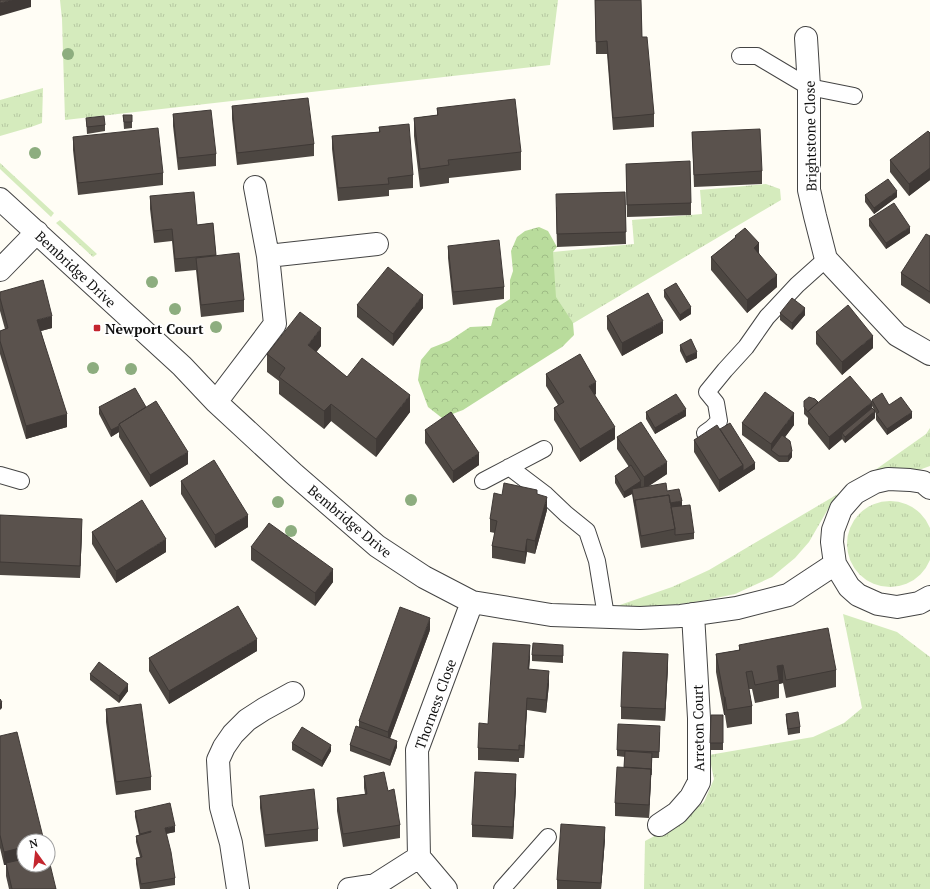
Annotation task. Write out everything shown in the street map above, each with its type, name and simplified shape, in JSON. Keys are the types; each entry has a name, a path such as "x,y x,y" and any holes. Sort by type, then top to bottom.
{"street":[{"name":"Brightstone Close","path":"806,38 809,87 809,190 826,259 897,335 930,354"},
{"path":"216,402 276,324 268,256 255,187"},
{"name":"Bembridge Drive","path":"0,199 182,366 216,402 294,474 377,546 424,577 472,602 551,615 640,618 681,616 737,608 788,594 835,564"},
{"path":"0,270 37,232"},
{"path":"268,256 377,244"},
{"path":"926,603 897,607 878,604 858,595 849,587 835,564 832,542 833,530 841,509 855,493 875,482 888,479 928,483"},
{"name":"Thorness Close","path":"420,857 417,750 472,602"},
{"name":"Arreton Court","path":"659,825 677,813 691,797 699,782 699,718 692,614"},
{"path":"238,889 231,843 221,807 218,760 224,747 233,734 247,720 293,693"},
{"path":"349,889 375,885 420,857 446,889"}],"lane":[{"path":"740,56 757,56 809,87 854,96"},
{"path":"705,433 719,421 716,403 707,392 746,346 767,317 797,285 826,259"},
{"path":"483,481 544,449"},
{"path":"510,467 546,495 587,531 596,561 606,616"},
{"path":"0,475 21,482"},
{"path":"502,889 548,837"}],"green space":[{"path":"60,0 558,0 550,65 65,120 62,19"},
{"path":"43,88 42,123 0,136 0,100"},
{"path":"0,163 54,213 51,217 0,169"},
{"path":"766,184 780,189 781,200 572,324 553,298 553,252 634,244 632,220 702,214 700,190"},
{"path":"60,220 97,254 93,257 56,223"},
{"path":"539,227 548,231 557,247 553,252 556,297 573,323 574,335 562,347 463,410 442,418 428,407 418,380 421,360 431,348 449,341 470,327 491,326 496,308 510,299 510,280 513,271 511,251 517,237 525,231"},
{"path":"930,428 930,466 919,470 900,470 868,475 926,434"},
{"path":"843,491 828,509 809,542 795,558 772,577 735,594 702,601 665,606 614,607 672,587 709,570"},
{"path":"890,501 907,504 921,513 930,527 933,544 930,561 921,575 907,584 890,587 873,584 859,575 850,561 847,544 850,527 859,513 873,504"},
{"path":"843,614 897,632 930,657 930,889 644,889 645,841 666,830 704,802 714,779 709,755 813,737 844,723 862,708"}],"building":[{"path":"0,0 12,0 0,3"},
{"path":"595,0 641,0 642,37 647,37 654,114 613,118 607,41 596,42"},
{"path":"308,98 314,144 237,153 232,106"},
{"path":"515,99 521,152 448,160 449,165 420,169 414,118 438,115 437,108"},
{"path":"211,110 216,154 178,158 173,114"},
{"path":"123,115 132,115 132,122 124,122"},
{"path":"104,116 105,125 87,127 86,118"},
{"path":"409,124 413,175 388,178 389,184 338,188 332,136 380,132 379,127"},
{"path":"158,128 163,173 78,183 73,137"},
{"path":"760,129 762,171 694,175 692,132"},
{"path":"928,131 930,133 930,168 909,184 890,160"},
{"path":"690,161 691,203 627,205 626,164"},
{"path":"888,179 897,191 874,208 865,195"},
{"path":"194,192 197,225 213,223 216,255 175,259 172,229 154,231 150,196"},
{"path":"625,192 626,232 557,234 556,194"},
{"path":"894,203 910,227 886,243 869,219"},
{"path":"745,228 759,243 754,248 777,275 747,300 711,257"},
{"path":"926,234 930,236 930,292 901,273"},
{"path":"499,240 504,287 453,292 448,246"},
{"path":"239,253 244,300 201,305 196,258"},
{"path":"388,267 423,295 393,334 357,305"},
{"path":"43,280 52,316 37,320 67,414 26,426 0,341 0,331 8,328 0,298 0,292"},
{"path":"676,283 691,307 680,315 664,290"},
{"path":"648,293 663,321 622,343 607,316"},
{"path":"792,298 805,308 792,323 780,313"},
{"path":"848,305 873,336 842,362 816,332"},
{"path":"300,312 321,328 308,345 347,377 362,358 410,395 376,439 331,404 324,411 279,377 285,368 267,354"},
{"path":"691,339 697,352 686,357 680,345"},
{"path":"580,354 596,382 589,386 615,427 580,449 554,408 564,402 546,374"},
{"path":"850,376 872,402 829,437 808,411"},
{"path":"135,388 146,407 111,430 99,407"},
{"path":"765,392 794,413 771,444 742,423"},
{"path":"882,393 889,405 901,397 912,412 887,429 876,414 879,412 872,400"},
{"path":"676,394 686,409 655,428 646,412"},
{"path":"809,397 818,402 808,412 804,407 804,401"},
{"path":"156,401 188,452 150,475 119,424"},
{"path":"872,408 875,411 845,437 842,433"},
{"path":"451,412 479,453 453,471 425,430"},
{"path":"641,422 667,462 644,477 617,437"},
{"path":"730,423 755,463 743,471 743,465 720,429"},
{"path":"717,425 743,465 719,480 694,440"},
{"path":"782,435 790,441 792,451 788,456 779,456 771,450"},
{"path":"214,460 248,515 215,535 181,481"},
{"path":"631,465 641,481 624,492 615,476"},
{"path":"504,483 537,490 537,494 547,497 535,541 527,539 525,552 492,546 497,521 490,519 494,493 502,495"},
{"path":"666,483 667,491 679,489 682,501 670,503 669,495 635,500 635,506 632,489"},
{"path":"669,495 675,529 641,536 635,500"},
{"path":"142,500 166,539 116,571 92,532"},
{"path":"690,505 694,533 675,535 671,507"},
{"path":"0,515 82,519 80,566 0,562"},
{"path":"269,523 333,569 315,593 251,547"},
{"path":"238,606 257,639 169,691 149,658"},
{"path":"400,607 430,618 388,732 359,721"},
{"path":"828,628 836,670 786,680 783,665 777,666 779,680 755,685 752,671 746,672 752,706 727,710 716,654 740,650 739,645"},
{"path":"493,643 530,645 528,669 549,671 546,700 527,698 524,746 519,745 519,750 478,748 479,723 488,724"},
{"path":"533,643 563,645 563,656 532,655"},
{"path":"623,652 668,654 665,709 621,707"},
{"path":"99,662 128,684 119,696 90,674"},
{"path":"141,704 151,777 116,782 106,709"},
{"path":"798,712 800,727 788,729 786,714"},
{"path":"711,715 723,715 723,743 710,743"},
{"path":"618,724 660,726 659,752 617,750"},
{"path":"356,726 397,741 390,760 350,745"},
{"path":"302,727 331,745 322,761 292,743"},
{"path":"17,732 42,833 16,833 16,849 4,852 0,835 0,736"},
{"path":"625,751 652,753 651,775 651,769 624,767"},
{"path":"617,767 651,769 649,805 615,803"},
{"path":"384,772 388,791 394,789 400,825 343,834 337,798 367,794 364,776"},
{"path":"475,772 516,774 513,827 472,825"},
{"path":"314,789 318,829 265,835 260,796"},
{"path":"170,803 175,826 165,828 175,878 141,884 136,858 142,857 136,836 151,831 140,834 135,811"},
{"path":"561,824 605,827 601,883 557,880"},
{"path":"16,861 16,873 52,873 56,889 12,889 6,863"}],"place":[{"name":"Newport Court","path":"97,328"}]}
